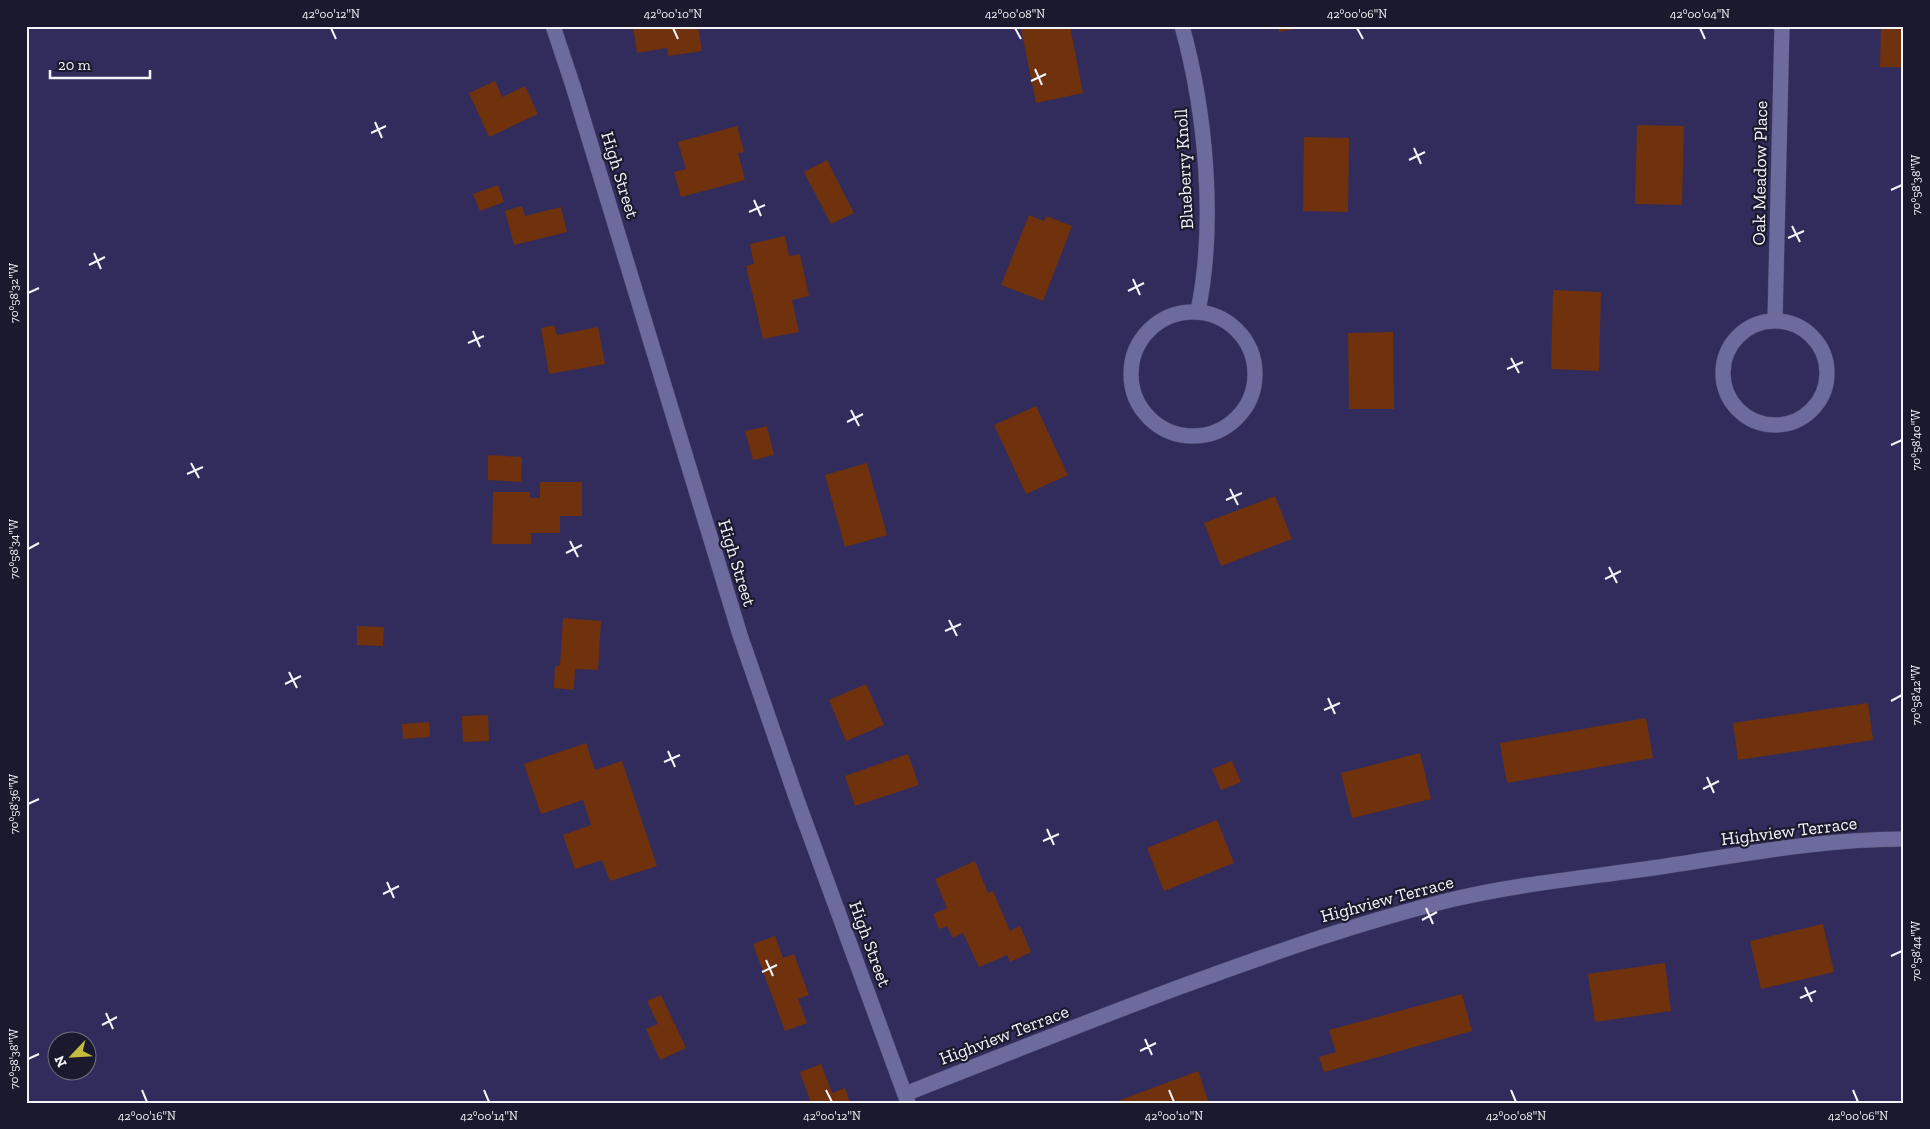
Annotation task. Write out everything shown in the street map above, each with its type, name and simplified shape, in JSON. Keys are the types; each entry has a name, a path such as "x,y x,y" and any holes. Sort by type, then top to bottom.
{"street":[{"name":"High Street","path":"553,26 573,86 740,635 794,791 907,1098"},
{"name":"Blueberry Knoll","path":"1182,26 1198,92 1206,178 1207,222 1204,283 1198,311"},
{"name":"Oak Meadow Place","path":"1775,320 1782,26"},
{"path":"1198,311 1220,317 1229,322 1243,337 1254,359 1255,385 1250,402 1240,416 1229,426 1212,434 1193,437 1176,435 1164,430 1152,421 1141,409 1132,390 1131,370 1134,352 1150,328 1166,317 1198,311"},
{"path":"1775,320 1795,325 1812,336 1823,354 1827,374 1822,394 1811,410 1793,421 1774,425 1754,420 1730,401 1726,392 1722,371 1727,351 1738,335 1756,324 1775,320"},
{"name":"Highview Terrace","path":"907,1098 1146,1000 1274,953 1348,928 1450,900 1505,888 1660,867 1786,847 1850,840 1904,839"}],"building":[{"path":"633,26 698,26 702,51 668,56 667,48 637,53"},
{"path":"1035,26 1070,26 1083,93 1036,103 1021,29"},
{"path":"1278,26 1305,26 1305,27 1279,32"},
{"path":"1881,26 1904,26 1904,67 1880,67"},
{"path":"495,81 502,97 525,86 538,114 489,137 469,93"},
{"path":"1637,125 1684,126 1682,205 1635,204"},
{"path":"737,126 744,152 738,153 745,180 681,197 674,172 686,169 678,142"},
{"path":"1304,137 1349,138 1348,212 1303,211"},
{"path":"827,160 854,213 831,224 804,172"},
{"path":"498,185 504,202 480,211 473,194"},
{"path":"522,206 525,216 561,207 567,232 514,245 505,211"},
{"path":"1029,215 1044,221 1046,216 1072,226 1043,301 1001,285"},
{"path":"785,236 789,256 800,254 809,296 792,300 799,332 763,339 746,266 754,264 750,244"},
{"path":"1553,290 1601,292 1599,371 1551,369"},
{"path":"554,325 557,335 598,327 605,364 549,374 541,328"},
{"path":"1393,332 1394,409 1349,409 1348,333"},
{"path":"1036,406 1068,475 1026,494 994,425"},
{"path":"767,426 774,455 753,460 745,431"},
{"path":"488,455 522,457 521,482 488,480"},
{"path":"867,463 887,535 845,547 825,475"},
{"path":"540,482 582,482 582,516 560,516 560,533 531,533 531,544 492,544 493,492 530,492 530,498 540,498"},
{"path":"1275,496 1292,539 1221,566 1204,523"},
{"path":"563,618 601,621 598,670 575,669 574,690 554,688 555,666 560,666"},
{"path":"357,626 384,627 383,646 357,645"},
{"path":"866,684 884,725 846,741 829,700"},
{"path":"1868,703 1873,740 1738,760 1733,723"},
{"path":"488,715 489,741 463,742 462,716"},
{"path":"1646,718 1653,758 1507,783 1500,743"},
{"path":"429,722 430,737 403,739 402,724"},
{"path":"586,743 595,770 622,761 657,866 610,881 602,860 575,869 563,835 591,825 583,800 541,814 524,764"},
{"path":"1420,753 1431,799 1352,818 1341,773"},
{"path":"908,754 919,785 855,806 845,776"},
{"path":"1232,761 1241,782 1221,790 1212,769"},
{"path":"1217,820 1234,863 1164,891 1147,848"},
{"path":"975,861 988,893 993,891 1010,931 1020,926 1031,952 1010,962 1007,955 979,967 963,933 953,938 947,926 939,929 933,914 947,908 935,879"},
{"path":"1823,924 1834,972 1761,989 1750,941"},
{"path":"775,936 783,958 794,954 809,995 798,999 807,1023 785,1031 753,944"},
{"path":"1665,963 1671,1011 1595,1022 1588,974"},
{"path":"1462,994 1472,1031 1324,1072 1319,1057 1336,1052 1329,1030"},
{"path":"661,995 686,1048 660,1060 646,1029 658,1024 647,1001"},
{"path":"821,1064 832,1093 845,1088 850,1103 811,1103 800,1072"},
{"path":"1198,1071 1209,1103 1112,1103"}]}
